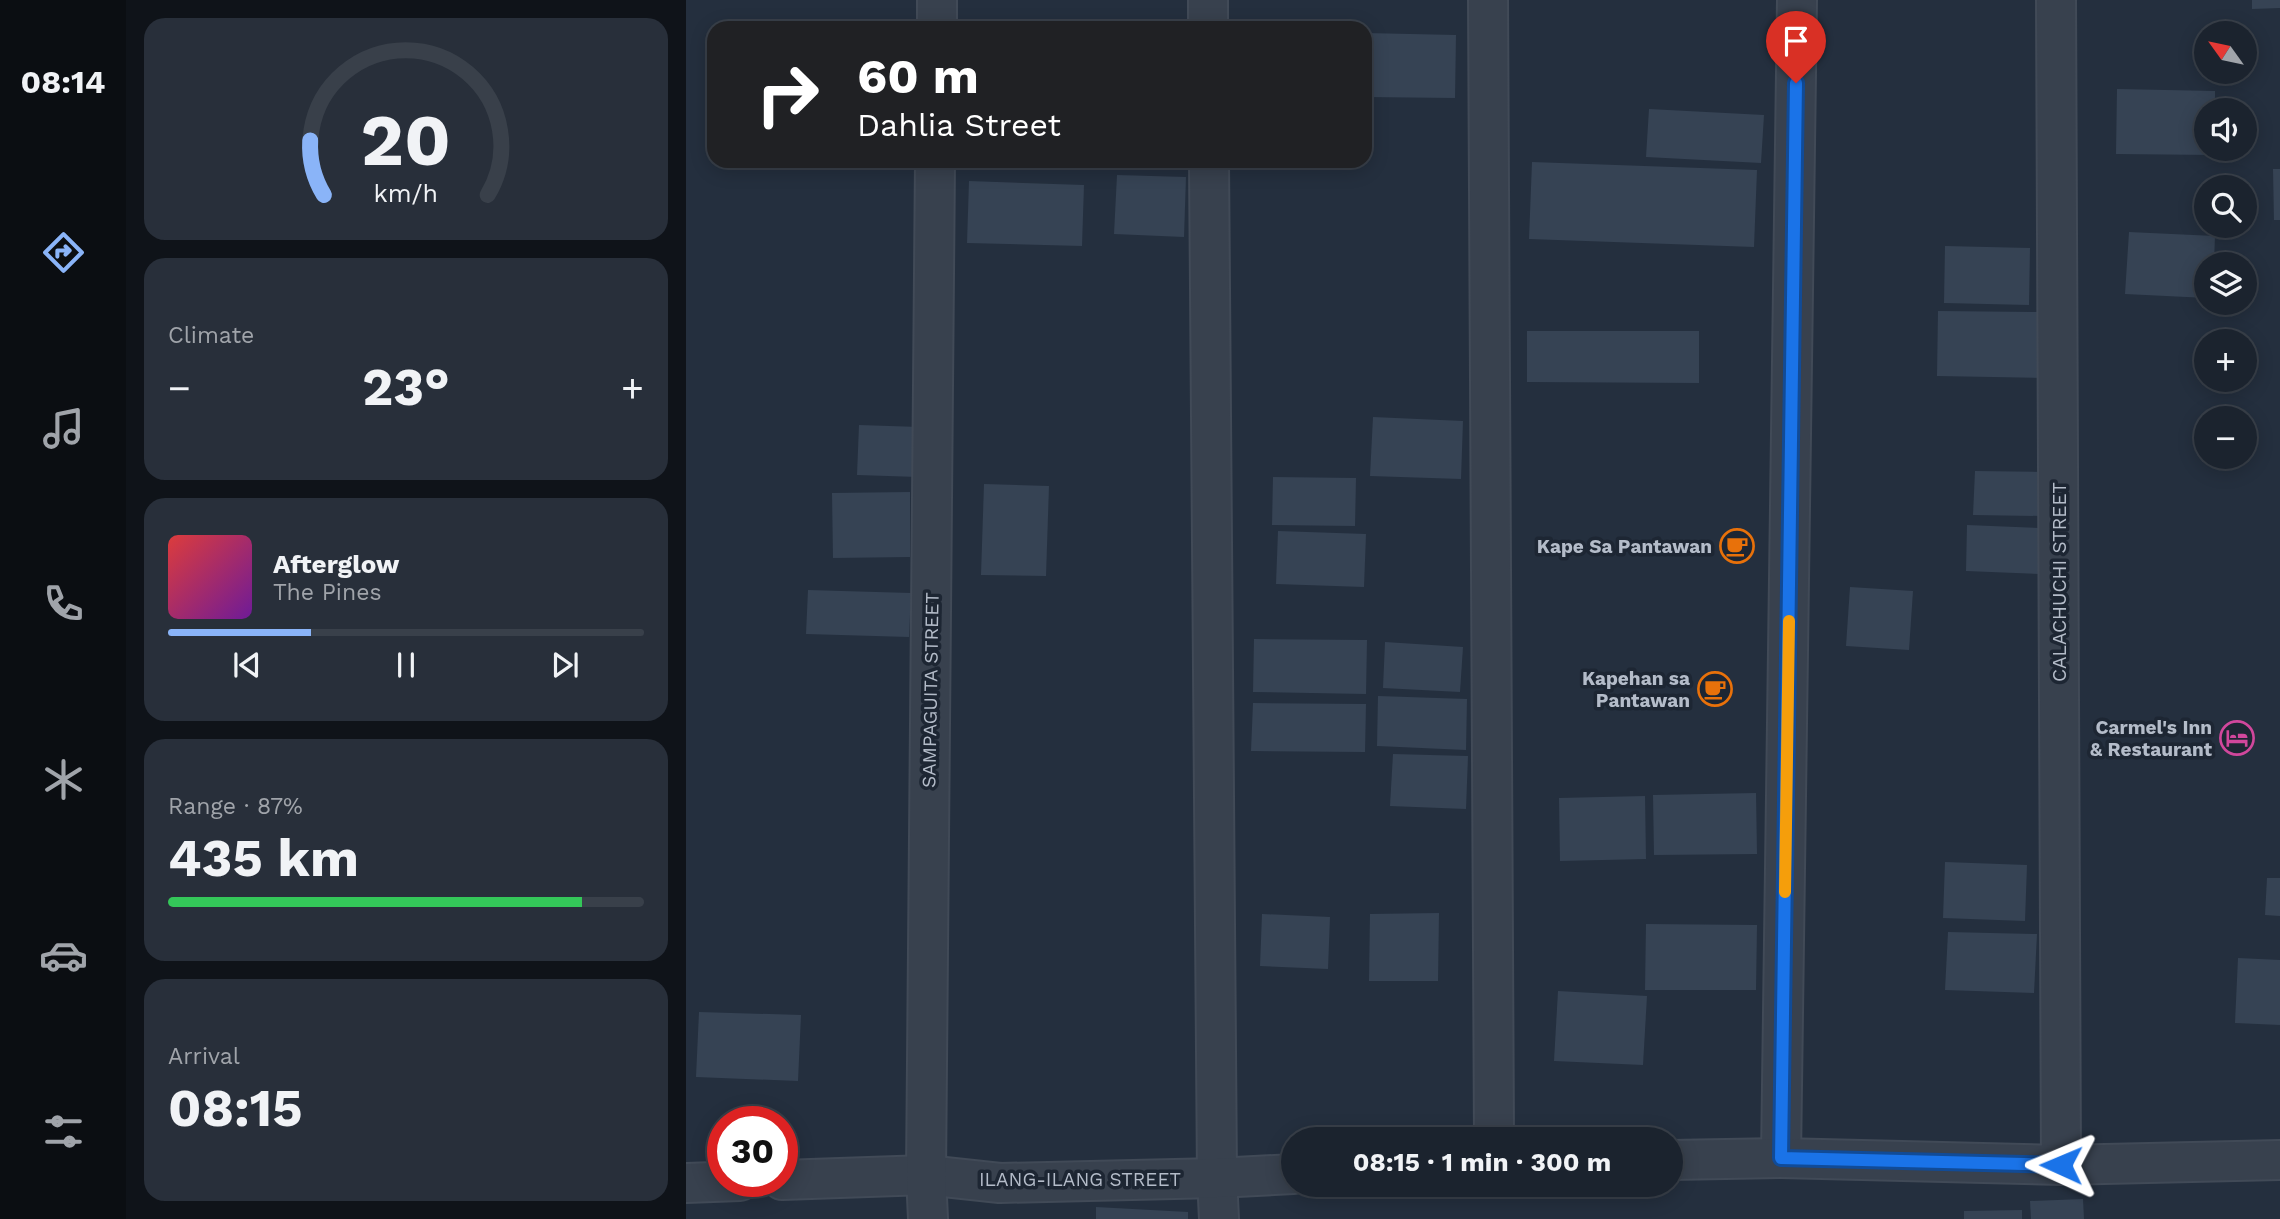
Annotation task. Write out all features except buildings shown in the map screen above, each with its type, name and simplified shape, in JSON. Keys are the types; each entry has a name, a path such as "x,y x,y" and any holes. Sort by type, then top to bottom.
{"street":[{"path":"937,0 937,21"},
{"path":"1208,0 1208,21"},
{"path":"1488,0 1494,1127"},
{"path":"1781,1158 1797,0"},
{"name":"CALACHUCHI STREET","path":"2056,0 2061,1165"},
{"name":"SAMPAGUITA STREET","path":"928,1219 926,1175 935,168"},
{"path":"1209,168 1219,1219"},
{"path":"1683,1160 1781,1158 2061,1165 2280,1160"},
{"name":"ILANG-ILANG STREET","path":"798,1179 926,1175 1000,1183 1281,1175"},
{"path":"686,1183 707,1182"}],"slow traffic":[{"path":"1785,892 1789,621"}],"place":[{"name":"Kape Sa Pantawan","path":"1737,546"},
{"name":"Kapehan sa Pantawan","path":"1715,689"},
{"name":"Carmel's Inn & Restaurant","path":"2237,738"}],"route":[{"path":"1796,83 1781,1158 2061,1165"}]}
